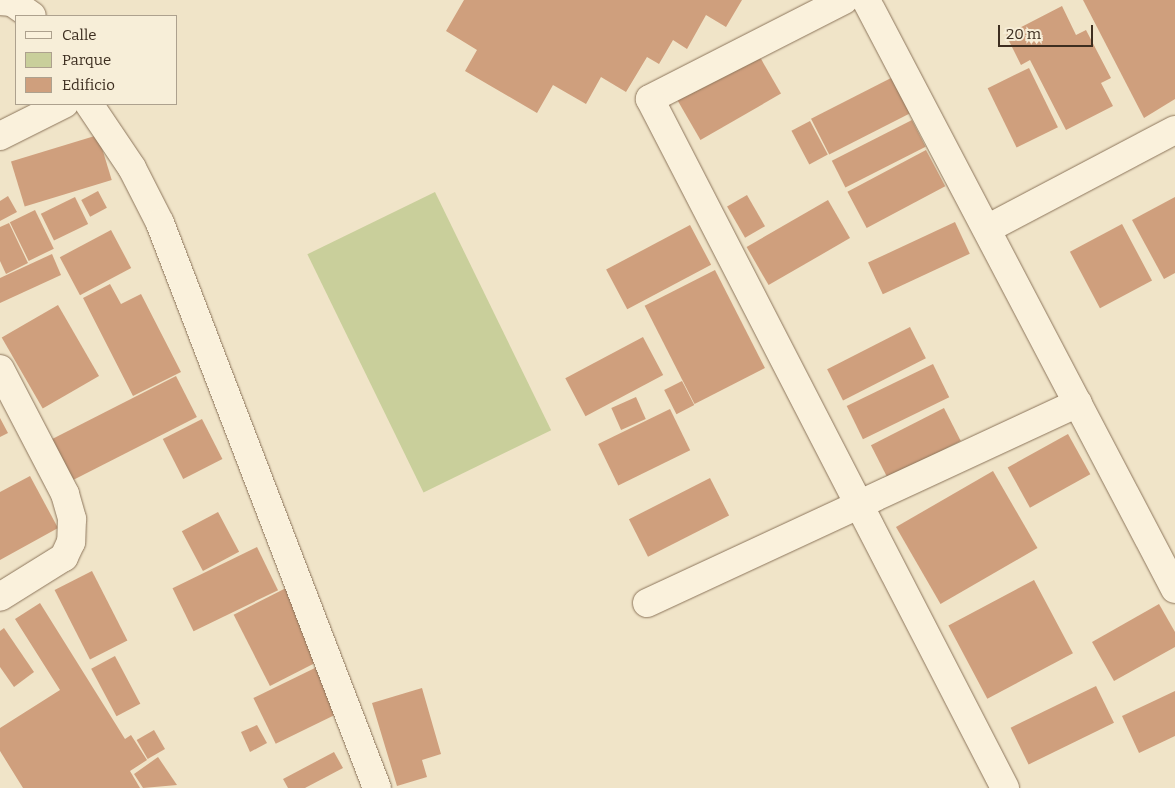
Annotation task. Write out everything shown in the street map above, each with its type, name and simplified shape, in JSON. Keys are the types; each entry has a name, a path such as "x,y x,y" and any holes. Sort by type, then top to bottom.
{"street":[{"path":"844,0 650,99 1005,788"},
{"path":"866,0 1175,589"},
{"path":"0,2 12,2 31,15"},
{"path":"0,136 62,105"},
{"path":"90,105 132,168 160,223 377,788"},
{"path":"987,229 1175,130"},
{"path":"0,368 48,467 65,494 72,519 72,542 64,557 0,597"},
{"path":"647,603 1078,403"}],"green space":[{"path":"435,192 551,430 424,492 307,254"}],"building":[{"path":"464,0 742,0 726,27 706,15 687,49 673,40 659,64 647,57 626,92 601,77 586,104 553,85 537,113 465,71 477,50 446,31"},
{"path":"1083,0 1175,0 1175,99 1144,118"},
{"path":"1062,6 1076,35 1086,30 1111,78 1101,83 1113,106 1066,130 1030,60 1021,65 1006,35"},
{"path":"757,52 781,94 700,140 676,98"},
{"path":"1029,68 1058,127 1017,147 988,88"},
{"path":"893,77 911,113 829,154 811,119"},
{"path":"912,120 926,147 845,188 832,161"},
{"path":"810,121 828,155 809,164 791,131"},
{"path":"98,135 112,180 25,207 11,162"},
{"path":"926,150 945,186 867,228 847,192"},
{"path":"98,191 107,208 90,217 81,200"},
{"path":"747,195 765,226 745,238 727,206"},
{"path":"8,196 17,212 0,221 0,201"},
{"path":"75,197 88,224 54,241 41,214"},
{"path":"1175,197 1175,273 1164,279 1132,220"},
{"path":"828,200 850,238 769,285 747,247"},
{"path":"35,210 54,249 29,261 10,222"},
{"path":"955,222 970,254 883,294 868,263"},
{"path":"9,223 28,263 6,274 0,261 0,227"},
{"path":"1122,224 1152,281 1100,308 1070,252"},
{"path":"690,225 711,265 627,309 606,270"},
{"path":"111,230 131,268 80,295 60,257"},
{"path":"52,254 61,275 0,303 0,278"},
{"path":"715,270 765,368 695,404 645,306"},
{"path":"110,284 121,304 141,294 181,372 133,396 83,298"},
{"path":"58,305 99,376 43,409 2,338"},
{"path":"910,327 926,358 843,400 827,369"},
{"path":"643,337 663,375 585,416 565,378"},
{"path":"933,364 949,397 863,439 847,406"},
{"path":"176,376 197,417 72,481 51,440"},
{"path":"682,381 694,405 676,414 664,390"},
{"path":"636,397 646,419 621,430 611,408"},
{"path":"944,408 961,441 888,478 871,445"},
{"path":"670,409 690,450 618,485 598,444"},
{"path":"0,418 8,433 0,437"},
{"path":"202,419 222,459 183,479 163,439"},
{"path":"1068,434 1090,474 1030,508 1008,467"},
{"path":"993,471 1038,548 941,604 896,527"},
{"path":"30,476 58,528 0,560 0,492"},
{"path":"710,478 729,515 648,557 629,519"},
{"path":"218,512 239,552 203,571 182,531"},
{"path":"257,547 278,590 194,631 173,588"},
{"path":"92,571 127,640 90,660 55,590"},
{"path":"1034,580 1073,653 987,699 948,626"},
{"path":"288,587 324,658 270,686 234,615"},
{"path":"40,603 125,739 131,735 147,760 130,771 140,788 23,788 0,751 0,728 60,690 15,619"},
{"path":"1159,604 1175,632 1175,647 1114,681 1092,642"},
{"path":"4,628 34,672 14,687 0,667 0,631"},
{"path":"115,656 140,704 117,716 91,669"},
{"path":"319,666 341,712 276,744 253,698"},
{"path":"1096,686 1114,723 1029,764 1011,728"},
{"path":"422,688 441,754 422,760 427,777 397,786 372,703"},
{"path":"1175,691 1175,736 1139,753 1122,716"},
{"path":"257,725 267,743 250,752 241,732"},
{"path":"154,730 165,749 148,759 137,740"},
{"path":"334,752 343,768 305,788 288,788 283,779"},
{"path":"158,757 177,785 143,788 134,774"}]}
